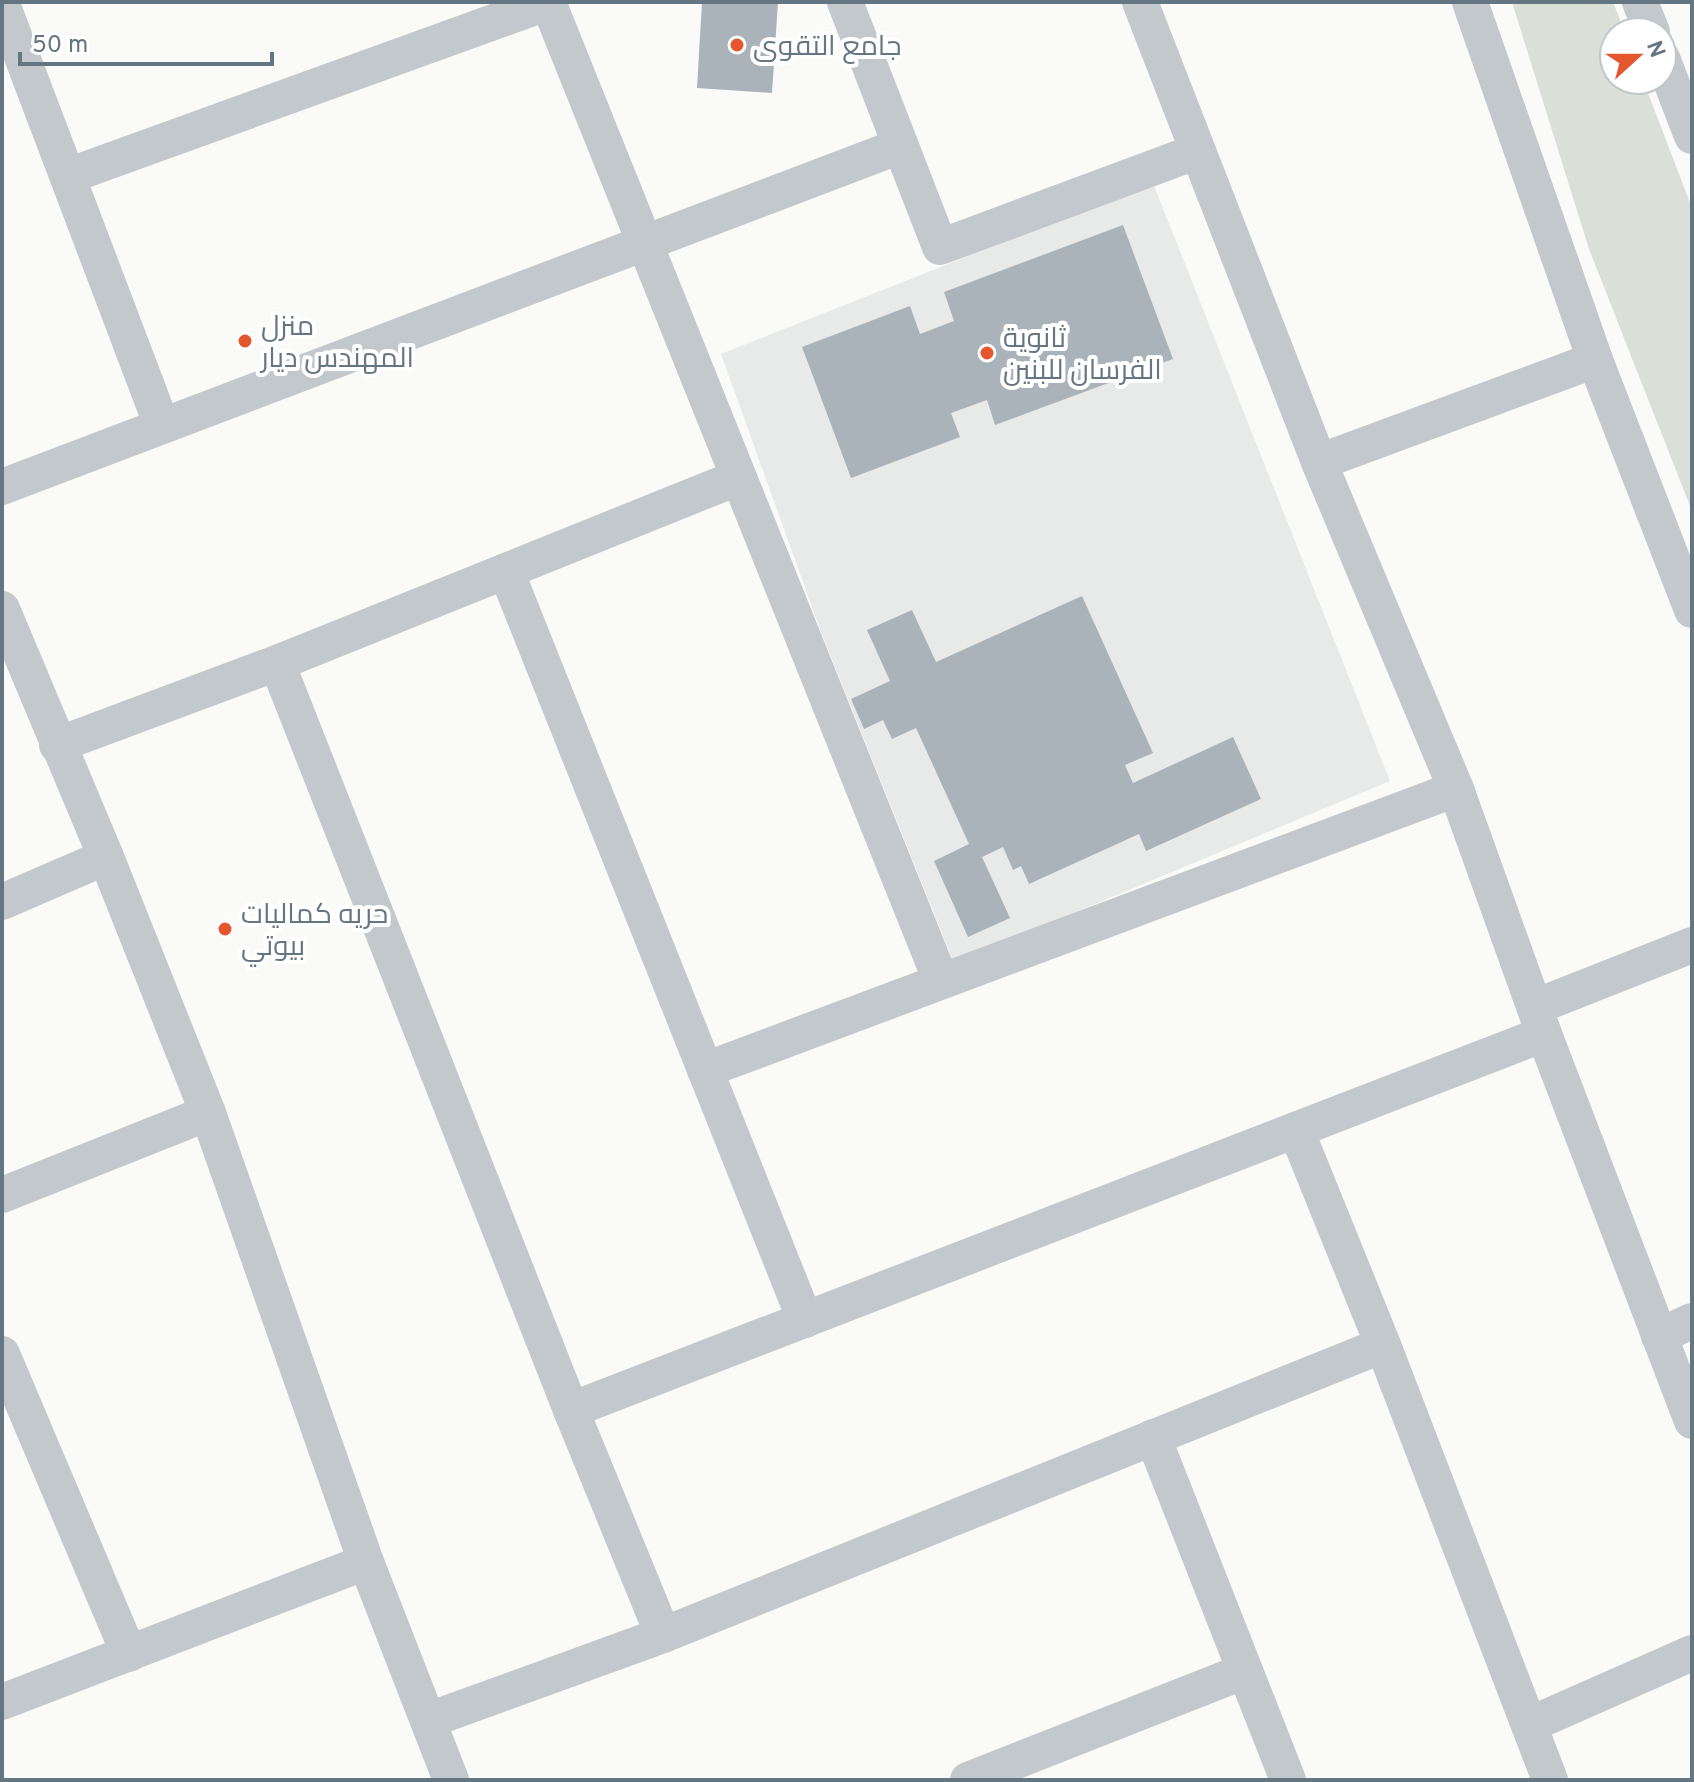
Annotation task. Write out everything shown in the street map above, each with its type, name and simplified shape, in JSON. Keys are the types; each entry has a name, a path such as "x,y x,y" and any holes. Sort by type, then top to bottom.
{"street":[{"path":"68,176 548,2 941,981"},
{"path":"845,2 940,247 1198,151"},
{"path":"1140,2 1319,462 1456,789 1692,1421"},
{"path":"1470,2 1595,360 1692,610"},
{"path":"2,4 162,426"},
{"path":"1678,95 1690,123"},
{"path":"2,487 900,146"},
{"path":"1319,462 1595,360"},
{"path":"57,745 277,663 737,478"},
{"path":"506,571 805,1320"},
{"path":"3,614 106,857 208,1113 366,1562 451,1780"},
{"path":"277,663 571,1410 663,1635"},
{"path":"705,1070 1456,789"},
{"path":"2,902 106,857"},
{"path":"571,1410 1296,1130 1540,1020 1692,945"},
{"path":"2,1195 208,1113"},
{"path":"1296,1130 1383,1345 1550,1780"},
{"path":"1659,1336 1692,1321"},
{"path":"429,1720 663,1635 1383,1345"},
{"path":"2,1354 129,1654"},
{"path":"1153,1437 1288,1780"},
{"path":"2,1702 366,1562"},
{"path":"1529,1725 1692,1653"},
{"path":"968,1780 1016,1771 1245,1671"}],"shaded area":[{"path":"1512,2 1613,2 1619,16 1598,16 1598,96 1649,96 1692,208 1692,511 1589,249"},
{"path":"1153,183 1390,781 954,963 821,632 721,354"}],"building":[{"name":"جامع التقوى","path":"702,2 778,2 772,93 697,88"},
{"name":"ثانوية الفرسان للبنين","path":"1123,225 1173,359 995,425 987,400 951,413 960,437 851,478 802,347 910,306 920,334 954,321 944,292"},
{"path":"1082,596 1153,753 1125,765 1133,783 1233,737 1261,799 1146,851 1139,834 1029,884 1021,866 1013,870 1003,847 982,857 1010,918 968,937 934,861 969,844 916,728 892,739 883,720 864,729 851,699 890,681 867,630 912,610 936,662"}],"place":[{"name":"جامع التقوى","path":"737,45"},
{"name":"منزل المهندس ديار","path":"245,341"},
{"name":"ثانوية الفرسان للبنين","path":"987,353"},
{"name":"حريه كماليات بيوتي","path":"225,929"}]}
